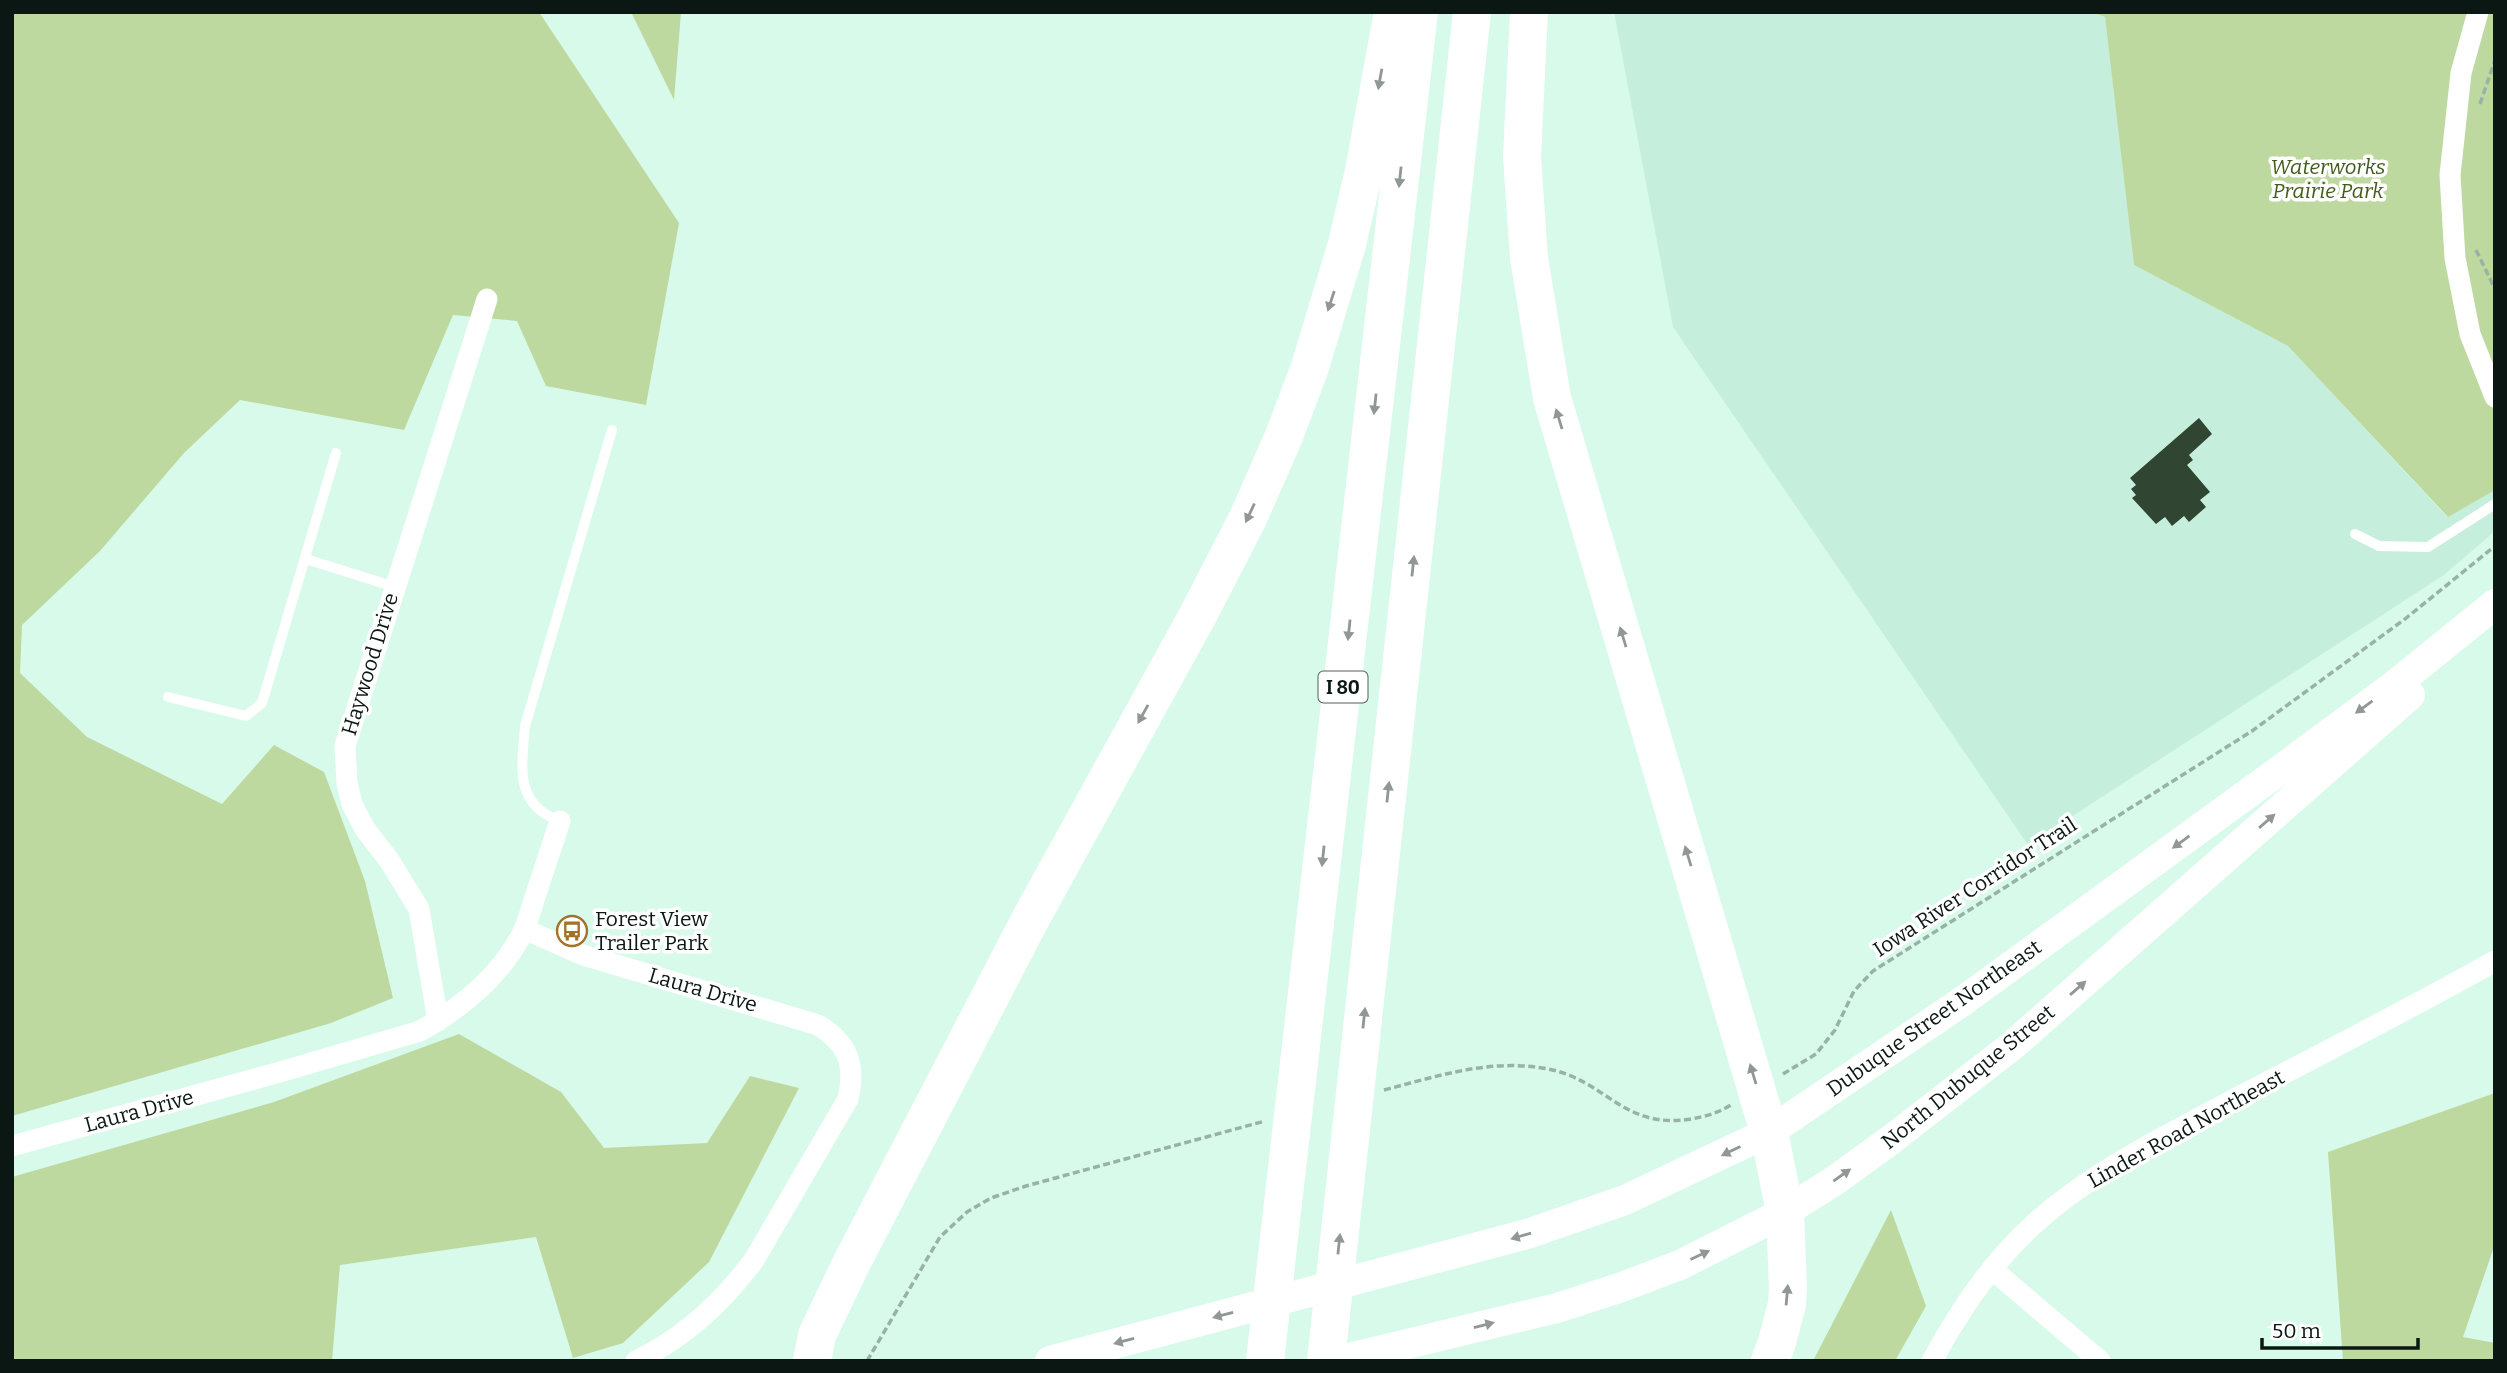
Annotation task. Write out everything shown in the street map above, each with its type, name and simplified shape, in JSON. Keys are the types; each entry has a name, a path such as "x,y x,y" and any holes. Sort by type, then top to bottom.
{"highway":[{"path":"812,1361 817,1335 857,1252 1031,918 1198,615 1248,518 1284,436 1310,367 1347,244 1364,171 1393,12"},
{"name":"I 80","path":"1265,1361 1419,12"},
{"name":"I 80","path":"1326,1361 1472,12"},
{"path":"1529,12 1522,157 1529,258 1552,398 1769,1132 1785,1212 1788,1265 1787,1304 1770,1361"}],"main road":[{"name":"Dubuque Street Northeast","path":"1050,1361 1527,1234 1625,1200 1769,1132 1962,1001 2257,787 2396,684 2495,604"},
{"name":"North Dubuque Street","path":"1336,1361 1557,1308 1619,1288 1680,1265 1785,1212 1892,1139 2013,1045 2411,695 2495,613"}],"street":[{"path":"2478,12 2461,74 2450,175 2455,258 2470,334 2495,397"},
{"name":"Haywood Drive","path":"438,1021 419,909 389,860 365,829 352,804 347,783 345,747 487,299"},
{"path":"524,929 560,821"},
{"name":"Laura Drive","path":"12,1146 293,1069 420,1031 463,1004 490,978 509,955 524,929 583,955 818,1025 831,1033 843,1046 850,1063 852,1081 848,1099 754,1260 737,1283 708,1313 681,1335 636,1361"},
{"name":"Linder Road Northeast","path":"1932,1361 1955,1320 2000,1258 2033,1225 2092,1178 2154,1142 2495,961"},
{"path":"1993,1270 2100,1361"}],"lane":[{"path":"560,821 540,810 526,795 522,774 525,726 612,430"},
{"path":"169,697 247,716 262,703 336,453"},
{"path":"2355,534 2379,546 2428,547 2495,504"},
{"path":"306,559 395,587"}],"path":[{"path":"2479,111 2495,60"},
{"path":"2474,240 2485,271 2495,289"},
{"name":"Iowa River Corridor Trail","path":"1455,1072 1493,1066 1550,1069 1581,1080 1640,1116 1671,1122 1716,1114 1816,1054 1835,1030 1854,991 1873,971 2252,731 2405,619 2495,546"},
{"path":"867,1361 940,1237 967,1212 991,1198 1026,1186 1195,1139"}],"shaded area":[{"path":"1614,12 2091,12 2105,17 2134,265 2288,346 2447,517 2495,490 2495,531 2444,575 2028,845 1673,327"}],"green space":[{"path":"12,12 539,12 679,223 646,405 546,386 517,321 453,315 404,430 240,400 184,453 100,551 22,625 20,673 87,737 222,804 274,745 324,772 365,881 393,998 331,1023 12,1116"},
{"path":"631,12 681,12 674,100"},
{"name":"Waterworks Prairie Park","path":"2091,12 2495,12 2495,490 2448,517 2288,346 2134,265 2105,17"},
{"path":"459,1034 561,1092 604,1148 707,1143 750,1076 799,1088 709,1262 623,1343 573,1358 536,1237 340,1265 332,1361 12,1361 12,1177 274,1102"},
{"path":"2495,1093 2495,1244 2463,1337 2495,1343 2495,1361 2343,1361 2328,1152"},
{"path":"1891,1210 1926,1306 1895,1361 1813,1361"}],"building":[{"path":"2199,418 2212,434 2189,455 2193,460 2187,465 2210,492 2200,500 2206,507 2189,522 2184,516 2172,526 2165,517 2156,524 2132,498 2136,495 2131,489 2136,485 2130,478"}],"place":[{"name":"Forest View Trailer Park","path":"572,931"}]}
